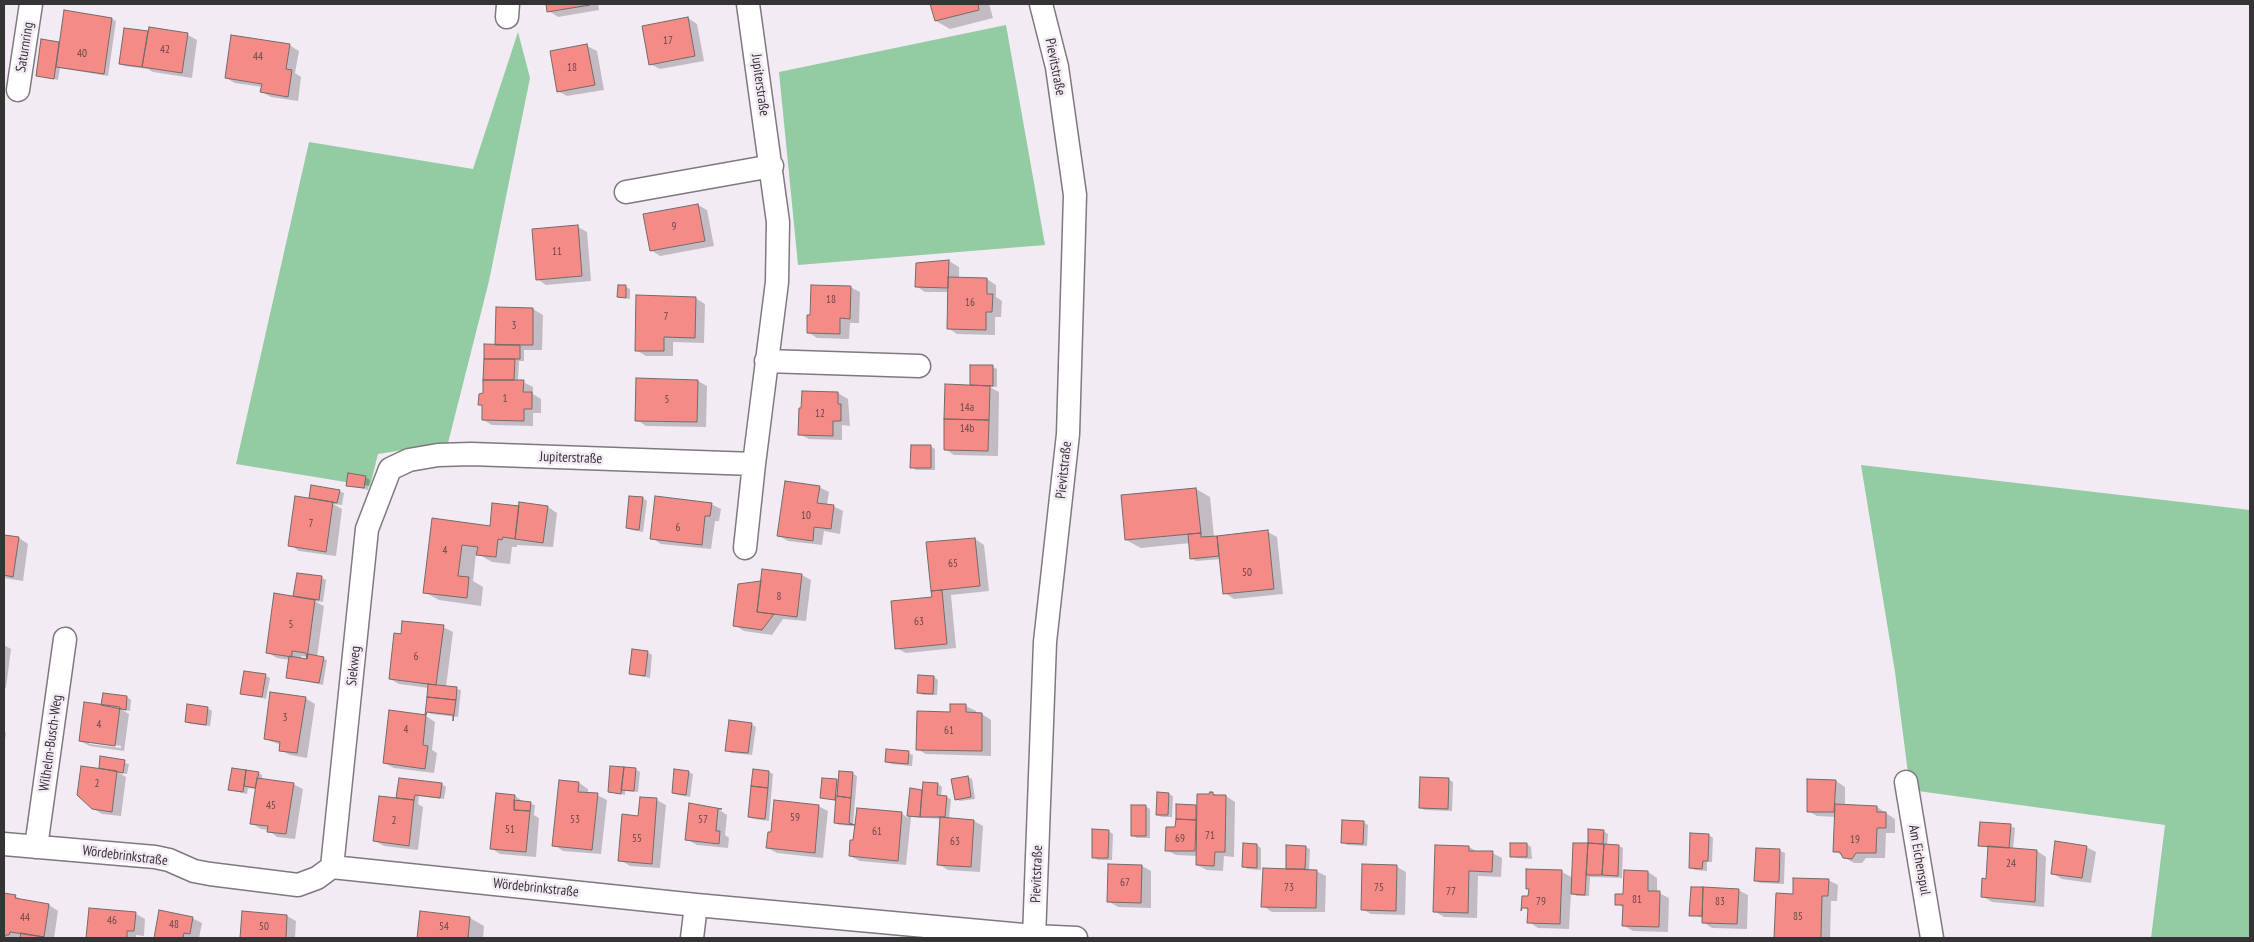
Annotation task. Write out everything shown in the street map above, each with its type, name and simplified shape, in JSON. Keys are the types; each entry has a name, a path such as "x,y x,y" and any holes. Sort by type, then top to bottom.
{"street":[{"name":"Saturnring","path":"18,90 31,4"},
{"name":"Jupiterstraße","path":"745,548 766,360 777,282 778,222 772,166 748,4"},
{"name":"Pievitstraße","path":"1034,937 1046,642 1068,434 1075,194 1057,67 1041,4"},
{"path":"626,192 772,166"},
{"path":"766,360 919,366"},
{"name":"Jupiterstraße","path":"390,469 409,460 438,455 471,454 754,464"},
{"name":"Siekweg","path":"332,867 367,529 390,469"},
{"name":"Wilhelm-Busch-Weg","path":"36,847 65,639"},
{"name":"Am Eichenspul","path":"1906,782 1932,938"},
{"name":"Wördebrinkstraße","path":"4,844 156,857 169,860 194,871 298,885 317,878 332,867 696,905 1034,937 1076,938"},
{"path":"692,938 696,905"}],"green space":[{"path":"1006,25 1045,245 798,265 779,72"},
{"path":"518,32 530,78 489,281 448,443 378,454 370,486 236,464 309,142 473,169"},
{"path":"1861,465 2250,510 2250,938 2151,938 2165,825 1918,791 1908,773 1895,672"}],"building":[{"path":"546,4 590,4 590,5 547,12"},
{"path":"930,4 978,4 979,10 935,21"},
{"path":"64,10 112,18 104,74 56,67"},
{"path":"688,17 695,56 649,65 642,26"},
{"path":"149,27 188,33 182,73 142,67"},
{"path":"124,28 148,31 142,67 119,64"},
{"path":"231,35 290,44 286,69 292,70 288,97 260,92 262,84 225,78"},
{"path":"41,39 59,42 54,79 36,76"},
{"path":"587,44 595,85 557,92 550,51"},
{"path":"698,204 705,241 650,251 643,214"},
{"path":"578,225 582,276 536,280 532,229"},
{"path":"949,260 948,288 915,287 916,263"},
{"path":"948,277 987,278 987,294 993,294 992,312 986,312 986,330 947,329"},
{"path":"618,285 626,285 626,298 617,297"},
{"path":"811,285 851,286 850,319 840,318 840,334 807,333"},
{"path":"636,295 696,297 695,338 664,337 664,351 635,351"},
{"path":"496,307 533,308 533,345 495,345"},
{"path":"484,344 520,345 520,359 484,359"},
{"path":"484,359 515,359 514,380 483,380"},
{"path":"970,365 993,365 993,386 970,385"},
{"path":"636,378 698,380 697,422 635,421"},
{"path":"483,380 524,380 523,392 532,392 532,409 524,409 524,421 482,420 482,405 478,405 479,394 483,393"},
{"path":"945,384 990,386 989,420 944,419"},
{"path":"802,391 838,392 838,404 841,404 841,421 833,421 833,436 798,435"},
{"path":"944,419 989,420 988,451 944,450"},
{"path":"911,445 931,445 931,468 910,468"},
{"path":"348,473 366,476 364,488 346,486"},
{"path":"785,481 820,486 817,503 834,505 831,529 814,527 813,541 777,536"},
{"path":"311,485 340,490 337,503 309,498"},
{"path":"1196,488 1201,533 1125,540 1121,495"},
{"path":"295,496 333,502 326,552 288,546"},
{"path":"629,496 643,497 639,530 626,528"},
{"path":"655,496 712,503 710,516 705,516 702,545 650,539"},
{"path":"519,502 548,506 543,543 515,539"},
{"path":"492,503 519,506 515,539 503,537 502,540 498,539 496,557 476,555 478,547 462,545 458,576 469,577 467,598 423,593 432,518 490,526"},
{"path":"1268,530 1274,589 1223,594 1217,536"},
{"path":"1201,533 1201,537 1217,536 1219,556 1190,559 1188,534"},
{"path":"4,535 19,537 13,577 4,575"},
{"path":"975,538 980,586 931,591 926,542"},
{"path":"762,569 802,574 797,617 757,612"},
{"path":"297,573 322,576 319,600 293,596"},
{"path":"761,581 757,612 774,614 762,630 733,626 738,584"},
{"path":"942,590 947,644 895,649 891,601 932,597 931,591"},
{"path":"274,593 315,600 307,659 306,653 292,651 292,657 266,653"},
{"path":"402,621 444,625 436,685 389,679 394,633 401,634"},
{"path":"632,649 648,651 645,676 629,674"},
{"path":"308,654 324,657 319,683 286,678 289,656 307,659"},
{"path":"244,671 266,674 262,697 240,694"},
{"path":"918,675 934,676 933,694 917,693"},
{"path":"428,684 457,687 456,700 427,697"},
{"path":"270,692 306,697 297,753 279,751 280,742 264,739"},
{"path":"103,693 127,696 126,710 101,705"},
{"path":"427,697 456,700 453,721 453,715 427,712 425,715"},
{"path":"84,702 120,707 115,746 79,741"},
{"path":"187,704 208,707 206,725 185,722"},
{"path":"950,704 966,704 966,712 982,713 982,751 916,750 917,711 950,712"},
{"path":"389,710 426,715 423,745 428,746 425,769 383,763"},
{"path":"729,720 752,723 748,753 725,751"},
{"path":"886,749 909,751 908,764 885,762"},
{"path":"100,756 125,760 123,773 99,768"},
{"path":"81,766 117,771 112,812 92,809 77,795"},
{"path":"610,766 624,767 621,794 608,792"},
{"path":"624,767 636,768 634,791 621,790"},
{"path":"232,768 246,770 243,792 228,790"},
{"path":"674,769 689,771 686,795 672,793"},
{"path":"753,769 769,771 768,788 751,786"},
{"path":"246,770 259,772 255,788 244,786"},
{"path":"839,771 853,772 851,798 837,796"},
{"path":"968,776 971,797 955,800 951,779"},
{"path":"1420,777 1449,778 1448,809 1419,808"},
{"path":"257,778 294,783 286,834 267,832 268,826 250,824"},
{"path":"399,778 442,783 440,798 415,795 414,800 396,798"},
{"path":"822,778 837,779 835,800 820,798"},
{"path":"1807,779 1836,780 1834,812 1807,812"},
{"path":"559,780 579,782 578,792 598,793 592,850 552,846"},
{"path":"923,782 938,783 937,795 947,796 945,817 920,817"},
{"path":"751,786 768,788 765,819 748,817"},
{"path":"910,788 922,790 920,817 907,816"},
{"path":"1157,792 1169,793 1168,815 1156,815"},
{"path":"1213,792 1213,795 1226,795 1225,852 1215,852 1214,866 1196,865 1197,794 1209,794"},
{"path":"496,793 515,795 514,810 530,811 526,852 490,849"},
{"path":"379,796 414,800 409,846 373,841"},
{"path":"836,796 851,798 849,823 855,825 834,823"},
{"path":"640,797 657,798 652,864 618,861 622,814 638,816"},
{"path":"514,800 531,802 530,811 514,810"},
{"path":"774,800 819,805 815,853 766,848 768,832 771,832"},
{"path":"689,803 722,809 718,809 716,831 720,831 719,844 685,840"},
{"path":"1176,804 1196,805 1196,820 1176,819"},
{"path":"1835,804 1877,806 1877,812 1886,812 1886,828 1877,828 1876,853 1856,853 1852,859 1843,858 1840,852 1833,852"},
{"path":"1131,805 1146,805 1146,836 1131,836"},
{"path":"857,808 902,812 898,861 849,856 850,840 853,840"},
{"path":"940,817 974,820 971,867 937,865"},
{"path":"1176,819 1196,820 1195,851 1165,851 1166,827 1175,827"},
{"path":"1342,820 1364,821 1363,844 1341,843"},
{"path":"1980,822 2011,824 2009,848 1978,846"},
{"path":"1092,829 1109,830 1108,858 1092,858"},
{"path":"1588,829 1604,830 1603,844 1588,843"},
{"path":"1690,833 1709,834 1708,861 1703,861 1702,869 1689,868"},
{"path":"2055,841 2087,846 2082,878 2051,874"},
{"path":"1243,843 1257,844 1257,868 1242,867"},
{"path":"1510,843 1527,843 1527,857 1510,857"},
{"path":"1573,843 1588,843 1585,895 1571,894"},
{"path":"1588,843 1604,844 1602,875 1586,875"},
{"path":"1604,844 1619,845 1618,876 1602,875"},
{"path":"1286,845 1306,846 1305,869 1286,869"},
{"path":"1435,845 1469,846 1469,851 1493,851 1492,872 1469,871 1468,913 1433,912"},
{"path":"1988,846 2037,850 2035,902 1981,897 1982,878 1986,879"},
{"path":"1756,848 1780,849 1779,882 1754,881"},
{"path":"1108,864 1142,865 1141,903 1107,902"},
{"path":"1362,864 1397,865 1396,911 1361,910"},
{"path":"1263,868 1317,870 1316,908 1261,907"},
{"path":"1526,869 1562,870 1560,924 1527,923 1528,908 1522,908 1521,911 1522,896 1528,896 1529,889 1526,889"},
{"path":"1624,870 1648,871 1648,891 1660,891 1659,927 1622,926 1623,905 1615,905 1615,894 1623,894"},
{"path":"1793,878 1829,879 1828,896 1822,896 1821,938 1774,938 1776,893 1793,894"},
{"path":"1691,887 1703,887 1702,916 1689,916"},
{"path":"1703,887 1739,889 1737,924 1702,923"},
{"path":"4,893 16,895 15,898 49,904 44,937 10,932 4,938"},
{"path":"89,908 136,912 134,931 127,931 127,938 86,938"},
{"path":"159,910 193,917 190,934 184,933 183,938 154,938"},
{"path":"242,911 287,915 286,938 240,938"},
{"path":"420,911 470,917 468,938 417,938"},
{"path":"21,933 44,937 20,938"}]}
